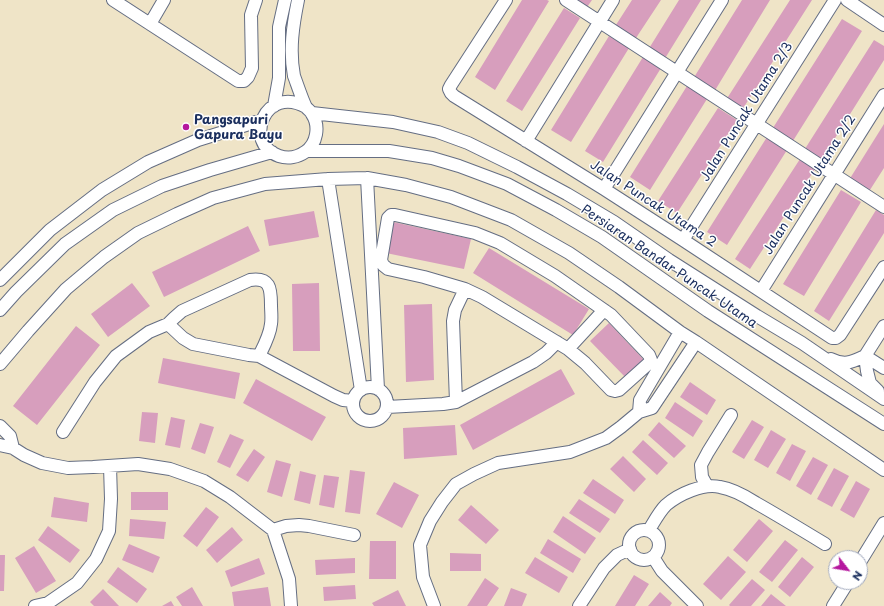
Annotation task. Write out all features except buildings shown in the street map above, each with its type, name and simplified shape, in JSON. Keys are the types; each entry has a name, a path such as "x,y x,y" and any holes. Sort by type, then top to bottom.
{"street":[{"path":"114,0 238,80 244,81 248,77 252,68 251,15 256,0"},
{"path":"150,24 164,0"},
{"path":"274,106 279,78 279,27 285,0"},
{"path":"298,0 292,29 292,55 295,77 309,110 316,120 316,136 313,145 308,151 299,156 290,158 280,156 272,152 266,146 262,138 260,128 262,120 267,112 274,106 282,102 291,101 299,103 309,110"},
{"name":"Jalan Puncak Utama 2","path":"506,0 451,85 451,93 454,96 604,189 832,338 836,338 840,335 884,267"},
{"path":"566,0 884,206"},
{"path":"526,141 613,0"},
{"path":"604,189 722,0"},
{"name":"Jalan Puncak Utama 2/3","path":"683,240 835,0"},
{"path":"847,0 884,25"},
{"name":"Jalan Puncak Utama 2/2","path":"761,291 884,95"},
{"name":"Persiaran Bandar Puncak Utama","path":"309,110 393,122 438,132 468,143 536,177 614,222 757,316 802,343 884,398"},
{"path":"0,280 50,230 102,190 115,182 148,162 198,140 262,120"},
{"name":"Persiaran Bandar Puncak Utama","path":"308,151 388,151 432,158 459,166 507,184 602,237 708,311 884,424"},
{"path":"0,310 16,292 65,244 113,210 162,186 272,152"},
{"path":"366,178 378,388"},
{"path":"0,364 66,289 104,257 138,233 213,198 265,184 328,179 366,178 406,185 451,197 511,220 569,253 680,332 884,470"},
{"path":"328,179 360,390"},
{"path":"390,215 475,233 500,242 555,276 604,310 621,325 651,360 619,390 611,390 585,362 568,349 482,297 465,289 424,277 388,269 383,265 381,260 388,218 390,215"},
{"path":"63,432 95,382 116,356 149,332 168,324 182,311 250,280 258,279 264,281 269,287 271,295 271,325 265,344 259,356"},
{"path":"456,402 453,321 455,310 465,289"},
{"path":"568,349 604,310"},
{"path":"168,324 182,338 193,344 259,356 334,396 343,400 353,401"},
{"path":"884,326 866,356 867,371 870,383 884,398"},
{"path":"639,412 640,400 680,332"},
{"path":"387,407 456,402 533,362 546,353 557,342"},
{"path":"434,606 423,577 420,545 430,521 456,484 498,463 570,452 606,438 639,412 652,408 696,342"},
{"path":"802,343 836,362 850,363 866,356"},
{"path":"866,356 884,368"},
{"path":"366,387 378,388 385,396 387,407 382,417 378,420 362,420 354,412 353,401 360,390 366,387"},
{"path":"707,486 702,477 701,465 730,415"},
{"path":"0,426 10,436 13,448"},
{"path":"0,445 13,448 42,463 68,468 138,464 170,469 204,481 230,497 273,530 289,580 291,606"},
{"path":"35,606 48,603 77,583 96,559 109,530 111,499 110,466"},
{"path":"650,530 654,520 666,505 695,489 707,486 719,486 738,493 773,512 824,544"},
{"path":"867,550 884,523"},
{"path":"273,530 286,526 299,525 354,535"},
{"path":"640,530 650,530 654,533 659,542 657,552 649,559 644,560 635,557 630,549 629,544 632,535 640,530"},
{"path":"579,606 604,568 617,555 630,549"},
{"path":"653,556 662,571 697,606"},
{"path":"833,606 843,590"}],"place":[{"name":"Pangsapuri Gapura Bayu","path":"186,127"}]}
